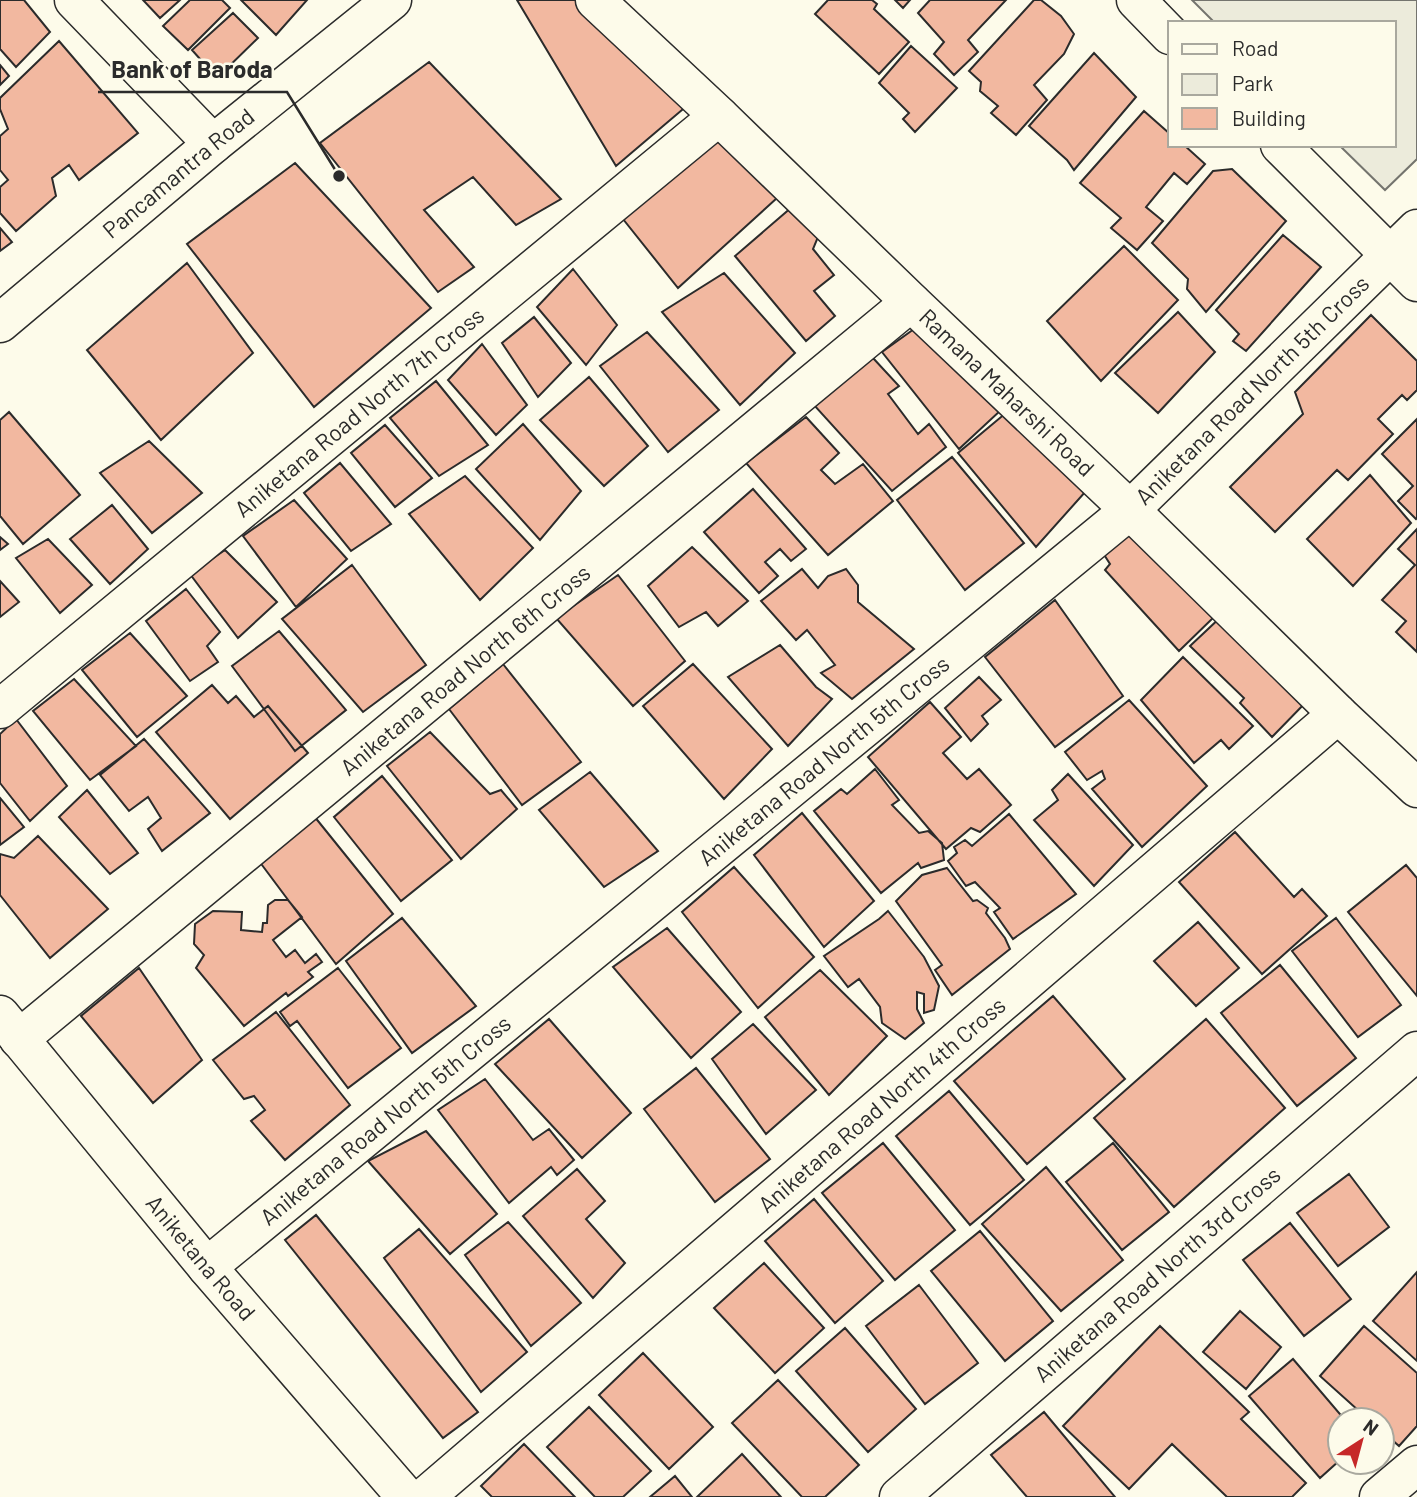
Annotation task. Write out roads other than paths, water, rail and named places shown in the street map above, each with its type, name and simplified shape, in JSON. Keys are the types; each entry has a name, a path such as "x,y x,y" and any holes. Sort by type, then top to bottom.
{"street":[{"path":"74,0 213,144"},
{"name":"Ramana Maharshi Road","path":"595,0 1417,788"},
{"path":"1136,0 1168,32"},
{"name":"Pancamantra Road","path":"0,323 379,4"},
{"name":"Aniketana Road North 7th Cross","path":"0,709 719,116"},
{"path":"1282,147 1404,269"},
{"name":"Aniketana Road North 5th Cross","path":"207,1267 1130,510 1404,269 1417,229"},
{"name":"Aniketana Road North 6th Cross","path":"10,1027 911,302"},
{"name":"Aniketana Road North 4th Cross","path":"425,1497 1338,715"},
{"name":"Aniketana Road","path":"10,1027 207,1267 406,1497"},
{"name":"Aniketana Road North 3rd Cross","path":"899,1497 1417,1051"},
{"path":"1379,1497 1417,1465"}],"place":[{"name":"Bank of Baroda","path":"339,176"}]}
